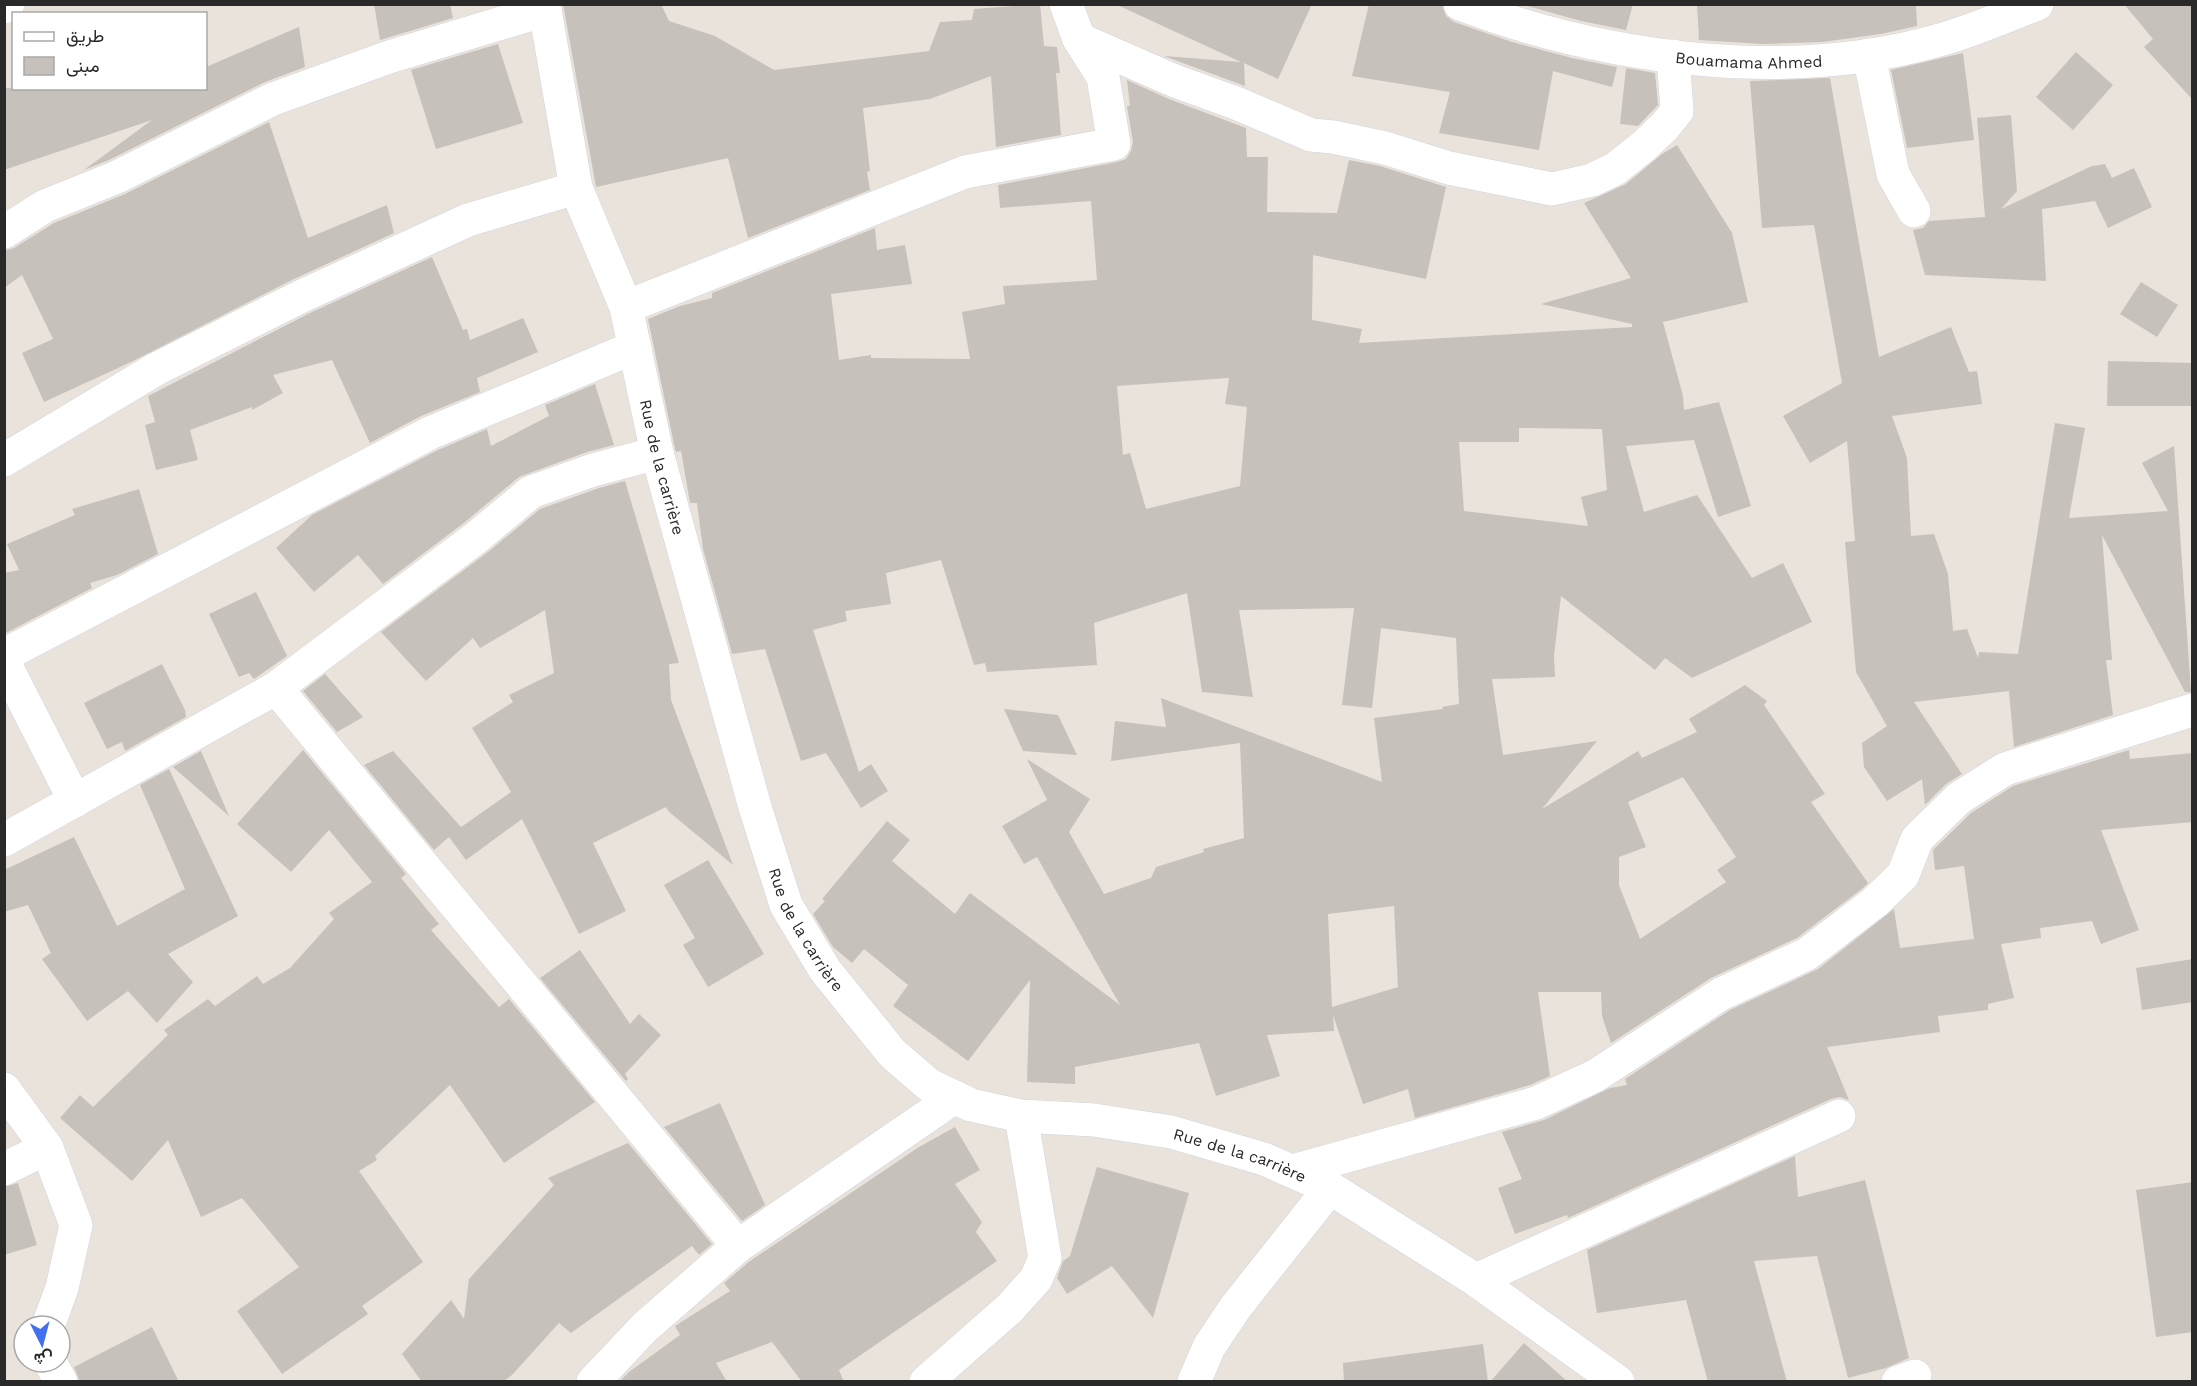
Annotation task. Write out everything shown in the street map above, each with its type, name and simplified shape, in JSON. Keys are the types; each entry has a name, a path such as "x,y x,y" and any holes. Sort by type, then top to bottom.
{"street":[{"path":"626,307 965,172 1114,144 1103,77 1079,39 1066,4"},
{"name":"Bouamama Ahmed","path":"1460,4 1548,34 1624,49 1716,62 1791,62 1869,55 1943,39 2037,4"},
{"path":"4,232 45,206 117,177 273,99 389,57 544,7"},
{"name":"Rue de la carrière","path":"544,7 576,188 626,307 657,453 755,807 786,905 825,970 892,1053 929,1085 971,1105 1021,1116 1094,1120 1170,1132 1264,1159 1293,1171 1330,1188 1476,1280 1618,1382"},
{"path":"1079,39 1175,81 1236,103 1311,135 1333,137 1385,148 1449,168 1552,189 1592,180 1615,169 1665,126 1677,111 1673,56"},
{"path":"1869,55 1893,174 1914,211"},
{"path":"4,460 156,369 302,296 468,220 576,188"},
{"path":"4,655 430,433 636,347"},
{"path":"4,840 276,688 477,537 531,492 593,470 657,453"},
{"path":"4,662 75,801"},
{"path":"276,688 738,1246"},
{"path":"1293,1171 1536,1103 1595,1076 1721,994 1807,954 1875,902 1903,874 1917,839 1959,798 2006,769 2193,710"},
{"path":"4,1089 47,1148 76,1225 62,1288 52,1314"},
{"path":"593,1382 645,1327 738,1246 955,1097"},
{"path":"926,1382 1009,1309 1036,1279 1045,1258 1021,1116"},
{"path":"1476,1280 1839,1116"},
{"path":"4,1169 47,1148"},
{"path":"1194,1382 1209,1347 1235,1308 1330,1188"}],"building":[{"path":"374,4 450,4 453,18 380,40"},
{"path":"563,4 661,4 669,21 715,36 774,70 929,51 940,22 972,20 974,9 1040,4 1044,46 1057,47 1060,73 1056,73 1061,135 996,147 991,76 930,99 863,108 870,190 748,238 728,158 596,187"},
{"path":"1115,4 1312,4 1278,79 1244,63 1245,86 1164,56 1241,62"},
{"path":"1369,4 1442,4 1446,16 1454,22 1512,42 1617,67 1612,87 1553,71 1539,150 1439,133 1450,92 1352,76"},
{"path":"1520,4 1633,4 1626,30 1581,21"},
{"path":"1916,4 1917,26 1881,34 1822,42 1762,44 1699,40 1697,5"},
{"path":"2124,4 2193,4 2193,100 2144,47 2153,39"},
{"path":"299,27 305,67 265,82 109,160 84,170 152,120 4,170 4,88 12,88 12,90 207,90 207,67"},
{"path":"498,44 523,123 436,149 411,70"},
{"path":"2076,52 2113,85 2073,130 2036,97"},
{"path":"1963,53 1974,140 1907,148 1891,70"},
{"path":"1626,68 1655,73 1658,105 1638,126 1620,124"},
{"path":"1830,78 1879,357 1951,327 1969,372 1977,371 1982,404 1892,416 1907,458 1911,536 1934,534 1948,574 1953,631 1967,629 1978,658 1979,652 2018,654 2055,423 2085,428 2069,518 2168,511 2142,463 2174,446 2191,692 2185,692 2102,535 2112,660 2106,660 2113,715 2014,747 2009,691 1914,702 1962,774 1946,784 1925,805 1922,779 1887,801 1864,767 1862,743 1887,726 1856,672 1845,542 1855,541 1847,441 1810,463 1783,416 1842,383 1814,225 1762,228 1750,81"},
{"path":"1127,80 1169,99 1246,128 1247,157 1268,157 1267,212 1337,213 1349,160 1380,166 1446,187 1426,279 1313,255 1312,320 1362,329 1359,343 1632,327 1632,324 1541,304 1631,278 1584,203 1626,184 1662,154 1677,145 1732,233 1748,302 1663,322 1683,396 1684,410 1719,402 1751,506 1718,517 1694,440 1626,446 1644,512 1697,495 1752,578 1783,563 1812,622 1692,678 1665,658 1655,670 1561,596 1554,656 1555,677 1492,679 1503,755 1597,741 1542,809 1638,751 1642,758 1697,732 1689,719 1745,685 1767,701 1764,705 1825,794 1811,802 1868,883 1863,888 1797,938 1711,978 1611,1043 1602,1016 1601,992 1538,992 1550,1076 1530,1085 1415,1118 1408,1089 1363,1104 1333,1015 1334,1031 1267,1035 1280,1076 1216,1096 1199,1043 1075,1067 1075,1084 1027,1082 1030,980 968,1061 893,1006 908,985 864,949 852,963 833,947 813,914 825,901 822,899 887,821 910,840 892,861 955,914 970,893 1120,1005 1037,857 1024,864 1002,826 1047,800 1027,759 1090,799 1069,832 1104,894 1151,878 1156,867 1204,852 1203,849 1244,838 1240,743 1111,761 1115,721 1166,727 1161,698 1382,782 1374,718 1443,709 1442,707 1459,704 1456,638 1381,628 1372,708 1342,705 1354,608 1239,610 1253,697 1202,692 1187,593 1094,623 1097,665 987,672 985,663 974,665 941,560 886,573 891,604 845,611 847,621 813,630 859,772 871,764 888,791 861,808 826,753 801,761 765,649 732,654 703,549 697,503 690,503 681,451 676,452 675,449 648,319 680,306 712,298 712,293 875,228 877,250 905,245 912,284 831,294 839,360 871,355 871,358 970,359 962,312 1005,304 1003,286 1097,280 1091,201 1000,208 998,185 1126,159 1133,142 1127,106 1130,106","holes":["1229,378 1225,404 1247,407 1240,486 1146,509 1130,453 1123,455 1117,386","1519,428 1602,429 1607,490 1581,497 1588,526 1464,511 1459,442 1519,442","1683,777 1736,857 1717,870 1726,882 1640,939 1619,885 1619,857 1646,847 1628,802","1394,906 1398,987 1332,1007 1328,914"]},
{"path":"2011,115 2017,191 2001,209 2092,166 2105,164 2112,178 2134,168 2152,207 2108,228 2095,201 2042,209 2046,281 1925,275 1913,230 1923,228 1929,221 1985,217 1977,118"},
{"path":"269,122 308,238 387,205 394,233 294,279 131,362 44,402 22,353 53,339 22,275 4,288 4,251 14,248 54,223 125,194"},
{"path":"432,257 463,330 467,329 470,340 523,318 538,352 477,378 480,392 421,416 370,443 332,360 273,375 283,393 252,410 252,407 190,430 198,460 156,470 145,425 155,422 148,396 310,313"},
{"path":"2141,282 2178,305 2157,337 2120,314"},
{"path":"2108,361 2193,363 2193,406 2107,406"},
{"path":"595,384 614,445 587,452 519,477 465,522 383,584 358,555 314,592 276,548 312,515 438,450 487,429 491,446 549,416 545,405"},
{"path":"625,481 679,663 669,664 671,700 733,865 666,807 593,843 626,911 579,934 522,819 466,860 449,837 434,850 364,765 393,751 461,827 454,832 511,792 472,728 513,702 509,695 554,673 545,610 480,648 473,638 426,681 381,632 488,552 540,509"},
{"path":"139,489 158,554 117,575 90,583 92,588 4,634 4,573 19,570 7,544 75,515 72,509"},
{"path":"256,592 287,656 254,679 249,673 239,677 209,614"},
{"path":"162,664 185,710 186,717 125,751 122,742 107,749 84,703"},
{"path":"325,674 363,717 337,732 303,691"},
{"path":"1004,709 1058,715 1077,755 1023,751"},
{"path":"303,750 406,874 401,878 439,924 431,930 499,1007 509,999 595,1102 504,1163 450,1085 375,1156 377,1160 359,1171 423,1262 362,1306 368,1314 282,1374 237,1311 299,1267 242,1198 201,1217 168,1140 132,1181 60,1118 80,1095 93,1107 168,1035 164,1030 208,999 215,1006 257,976 263,984 290,968 334,919 329,913 372,882 329,830 291,872 237,824"},
{"path":"2129,750 2130,759 2193,753 2193,822 2101,830 2139,930 2101,944 2092,921 2040,928 2041,938 2001,944 2014,998 1988,1004 1988,1010 1938,1016 1940,1032 1827,1047 1849,1100 1840,1097 1831,1099 1568,1218 1567,1215 1515,1234 1498,1188 1522,1179 1502,1132 1544,1120 1610,1088 1627,1085 1625,1079 1730,1010 1818,969 1894,909 1900,948 1974,939 1964,866 1935,870 1933,850 1971,813 2013,786"},
{"path":"201,751 229,816 173,767"},
{"path":"169,769 238,916 168,954 193,982 157,1023 128,991 87,1021 42,959 51,953 28,905 4,912 4,870 74,837 117,926 185,889 140,785"},
{"path":"708,860 764,954 708,987 683,945 695,938 664,885"},
{"path":"580,950 630,1024 639,1014 661,1035 625,1074 628,1079 626,1081 540,978"},
{"path":"2193,959 2193,1002 2142,1010 2136,968"},
{"path":"720,1103 765,1205 742,1221 664,1127"},
{"path":"955,1127 980,1170 955,1184 982,1222 976,1232 997,1261 839,1370 844,1382 802,1382 772,1342 716,1363 727,1382 619,1382 629,1372 680,1335 675,1326 730,1291 724,1283 750,1261 919,1147"},
{"path":"628,1143 712,1244 699,1255 692,1246 571,1333 559,1323 503,1382 422,1382 402,1354 451,1300 464,1319 469,1279 554,1185 548,1178"},
{"path":"1795,1156 1798,1197 1865,1180 1909,1358 1886,1368 1848,1378 1817,1256 1754,1261 1787,1382 1708,1382 1686,1300 1597,1313 1587,1250"},
{"path":"1097,1167 1189,1193 1153,1318 1112,1266 1067,1294 1057,1278 1063,1261 1070,1256"},
{"path":"2193,1182 2193,1332 2156,1337 2136,1190"},
{"path":"18,1183 37,1245 4,1255 4,1187"},
{"path":"152,1327 179,1382 80,1382 74,1367"},
{"path":"1524,1343 1568,1382 1490,1382"},
{"path":"1483,1344 1488,1382 1344,1382 1343,1363"}]}
